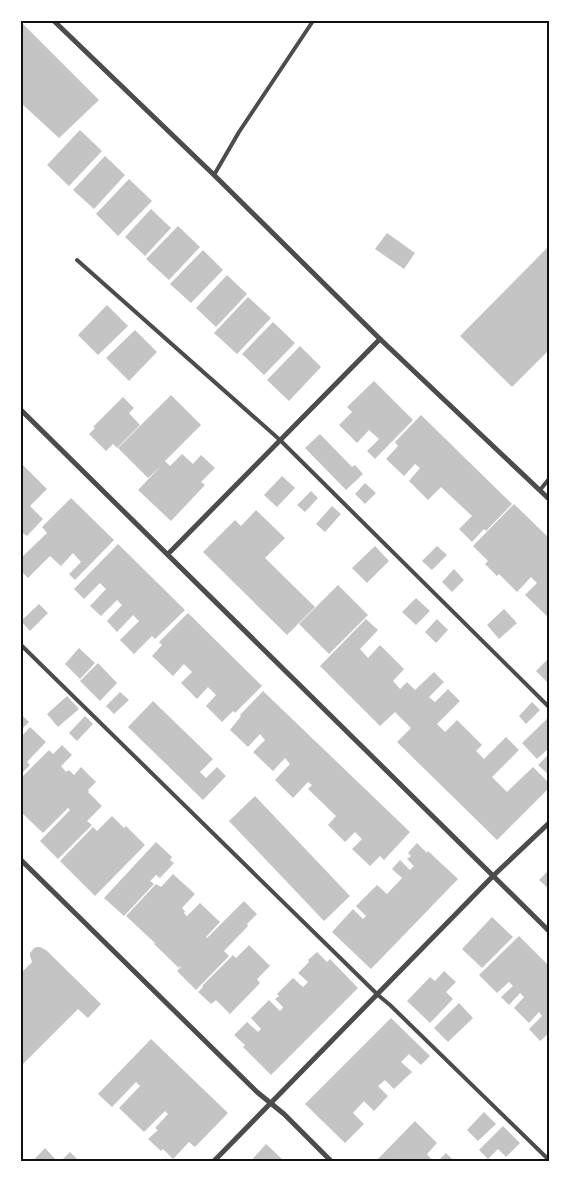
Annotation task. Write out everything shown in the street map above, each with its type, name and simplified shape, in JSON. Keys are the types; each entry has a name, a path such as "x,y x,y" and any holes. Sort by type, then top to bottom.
{"street":[{"path":"54,21 380,339 549,499"},
{"path":"168,554 380,339"},
{"path":"21,410 549,931"},
{"path":"213,1162 257,1116 272,1104 493,876 549,823"},
{"path":"21,860 257,1092 284,1114 332,1162"}],"lane":[{"path":"214,175 239,132 313,21"},
{"path":"77,260 280,440 549,707"},
{"path":"540,490 549,479"},
{"path":"21,645 549,1160"}],"building":[{"path":"21,22 99,100 59,138 21,103"},
{"path":"80,130 102,151 69,186 47,165"},
{"path":"105,156 125,175 94,209 73,190"},
{"path":"129,179 152,201 118,236 96,214"},
{"path":"151,209 171,228 145,256 125,237"},
{"path":"178,226 200,247 169,280 146,259"},
{"path":"387,233 415,253 404,269 375,249"},
{"path":"549,246 549,350 512,387 460,336"},
{"path":"203,250 223,270 191,303 170,284"},
{"path":"227,275 247,294 216,327 196,308"},
{"path":"248,297 271,318 237,354 214,333"},
{"path":"107,305 128,326 98,355 78,335"},
{"path":"273,322 295,343 264,375 242,354"},
{"path":"135,330 157,352 129,381 106,358"},
{"path":"300,346 321,367 289,401 267,380"},
{"path":"374,381 413,420 375,459 367,451 379,439 369,430 357,443 339,425 352,412 347,407"},
{"path":"171,395 201,425 165,461 170,466 182,454 193,464 201,455 215,468 201,482 205,485 171,521 138,490 160,467 148,478 118,448"},
{"path":"123,397 134,408 129,413 140,425 117,448 113,444 106,451 89,434 95,428 93,427"},
{"path":"421,415 512,504 486,531 484,529 472,542 459,529 472,516 441,487 428,500 409,481 420,468 415,464 404,476 386,459 398,446 395,442"},
{"path":"320,434 352,467 355,465 363,474 346,490 305,448"},
{"path":"21,463 47,489 30,506 43,519 27,536 23,533 21,534"},
{"path":"282,476 295,488 277,507 264,495"},
{"path":"365,483 376,493 365,504 355,494"},
{"path":"311,491 318,498 305,512 297,505"},
{"path":"71,498 114,540 75,580 69,574 81,562 73,553 61,566 50,556 28,578 21,571 21,558 47,533 42,527"},
{"path":"514,504 549,538 548,617 525,595 537,583 531,577 517,592 499,574 497,576 485,564 488,561 473,546"},
{"path":"332,506 341,514 325,532 316,524"},
{"path":"256,510 285,538 265,558 315,607 287,635 203,552 235,520 241,526"},
{"path":"118,544 185,610 155,639 152,636 134,654 120,640 139,621 133,615 117,632 107,621 122,605 117,600 101,616 90,606 106,589 100,583 84,599 74,589"},
{"path":"375,546 389,561 367,583 352,568"},
{"path":"437,546 447,555 432,570 422,561"},
{"path":"454,569 464,580 452,592 442,582"},
{"path":"338,585 368,615 329,654 299,624"},
{"path":"416,598 430,611 416,625 402,612"},
{"path":"39,604 48,613 30,631 21,621"},
{"path":"504,609 517,623 499,639 487,625"},
{"path":"188,613 262,686 235,713 233,711 222,722 206,706 216,695 208,687 197,699 181,683 192,672 184,664 173,676 152,656 162,645 159,642"},
{"path":"366,619 378,630 360,649 368,658 380,645 404,669 393,681 400,689 407,682 415,690 434,672 444,682 429,697 435,702 448,689 460,701 437,724 445,732 457,720 482,745 476,751 484,759 506,737 519,750 492,777 507,792 533,767 549,783 549,788 497,840 397,742 411,728 395,712 380,726 320,666"},
{"path":"437,619 448,630 436,643 425,632"},
{"path":"79,648 95,663 80,679 65,664"},
{"path":"549,658 549,680 547,682 536,671"},
{"path":"98,663 117,683 100,701 80,681"},
{"path":"263,691 410,832 384,860 380,856 370,866 352,849 362,839 355,832 345,842 328,825 336,816 308,789 312,785 308,782 293,798 275,780 290,764 285,758 273,771 253,752 265,740 260,734 248,747 230,730 240,715"},
{"path":"120,692 129,700 114,714 106,706"},
{"path":"67,696 79,709 58,727 47,714"},
{"path":"153,701 213,759 200,772 206,778 217,767 226,776 203,800 128,727"},
{"path":"532,702 540,710 526,724 519,716"},
{"path":"21,714 29,722 21,730"},
{"path":"85,716 93,724 77,741 69,733"},
{"path":"549,717 549,748 537,759 522,743"},
{"path":"30,727 46,742 27,762 30,765 21,774 21,737"},
{"path":"62,745 72,755 61,766 66,772 69,770 74,775 81,767 96,782 88,792 102,806 87,821 92,825 58,859 40,841 70,810 68,808 43,833 21,812 21,778 49,750 53,754"},
{"path":"549,754 549,775 538,765"},
{"path":"255,796 350,896 324,921 229,821"},
{"path":"112,816 124,828 126,826 145,845 95,896 60,861 93,827 97,831"},
{"path":"156,842 172,857 170,860 174,863 160,878 156,875 150,881 154,884 124,916 104,898"},
{"path":"417,843 458,879 371,969 332,932 353,909 363,919 366,916 356,906 377,885 387,894 402,878 392,869 400,860 410,870 414,866 407,859 411,856 408,853"},
{"path":"549,870 549,889 539,880"},
{"path":"173,874 195,894 182,908 185,911 184,913 187,916 200,903 220,922 207,938 244,901 257,914 224,951 229,956 196,990 177,971 181,967 179,968 126,916 156,884 161,887"},
{"path":"492,917 513,937 482,968 462,949"},
{"path":"519,936 549,966 549,1033 540,1041 529,1029 542,1016 539,1012 529,1023 514,1008 524,997 520,993 509,1005 501,997 513,986 509,982 497,993 479,975"},
{"path":"249,945 270,966 257,979 260,983 230,1014 216,1000 211,1004 198,992 233,955 236,958"},
{"path":"37,947 46,950 101,1004 88,1018 78,1009 21,1066 21,973 32,962 30,953"},
{"path":"317,952 327,962 330,959 358,988 271,1075 243,1047 245,1045 234,1035 247,1022 258,1032 261,1029 251,1018 269,1000 280,1011 282,1009 283,1007 275,999 279,996 277,994 293,978 303,987 308,982 298,973"},
{"path":"444,971 456,982 446,992 453,999 430,1023 407,1001 430,977 435,981"},
{"path":"459,1003 473,1018 448,1042 434,1028"},
{"path":"391,1018 430,1056 421,1065 409,1054 401,1062 412,1072 394,1089 385,1080 378,1086 388,1096 374,1111 364,1101 353,1113 364,1124 345,1143 305,1104"},
{"path":"151,1039 228,1113 195,1147 189,1142 173,1159 163,1149 161,1151 148,1139 158,1130 155,1128 168,1114 165,1111 144,1132 119,1108 140,1086 136,1082 112,1107 98,1094"},
{"path":"484,1112 496,1124 478,1141 467,1130"},
{"path":"415,1121 437,1143 427,1154 431,1159 428,1162 379,1162 377,1160"},
{"path":"503,1126 520,1143 506,1157 498,1149 488,1159 479,1150"},
{"path":"266,1144 284,1161 283,1162 250,1162"},
{"path":"45,1148 58,1162 32,1162"},
{"path":"70,1152 80,1162 60,1162"},
{"path":"446,1153 455,1162 437,1162"}]}
